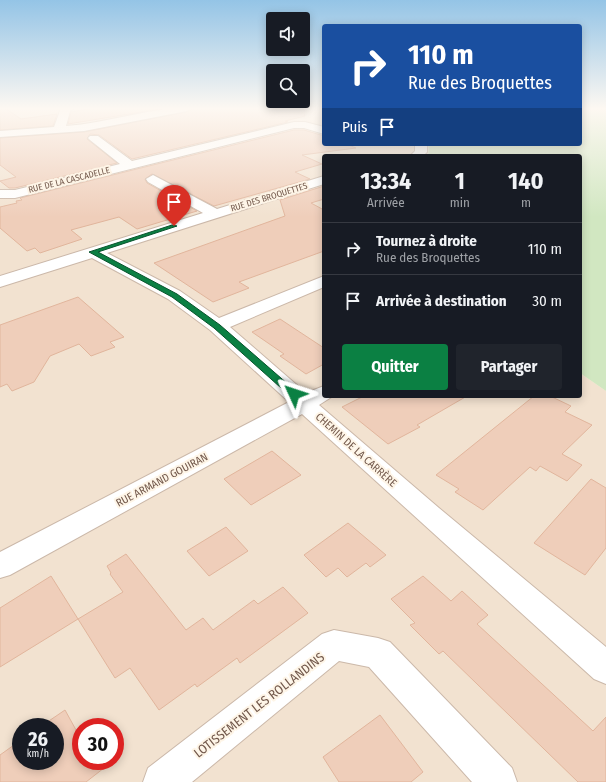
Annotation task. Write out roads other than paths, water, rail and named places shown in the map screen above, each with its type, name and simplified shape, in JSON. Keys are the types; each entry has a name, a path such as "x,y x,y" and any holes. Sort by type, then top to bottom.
{"street":[{"path":"102,144 129,165"},
{"name":"RUE DE LA CASCADELLE","path":"0,194 15,194 214,144"},
{"path":"153,179 215,214"},
{"name":"RUE DES BROQUETTES","path":"0,282 322,181"},
{"name":"CHEMIN DE LA CARRÈRE","path":"92,252 174,295 314,398 429,515 605,664"},
{"path":"217,326 322,282"},
{"name":"RUE ARMAND GOUIRAN","path":"0,566 314,398"},
{"name":"LOTISSEMENT LES ROLLANDINS","path":"162,782 334,645 378,653 498,782"}]}
